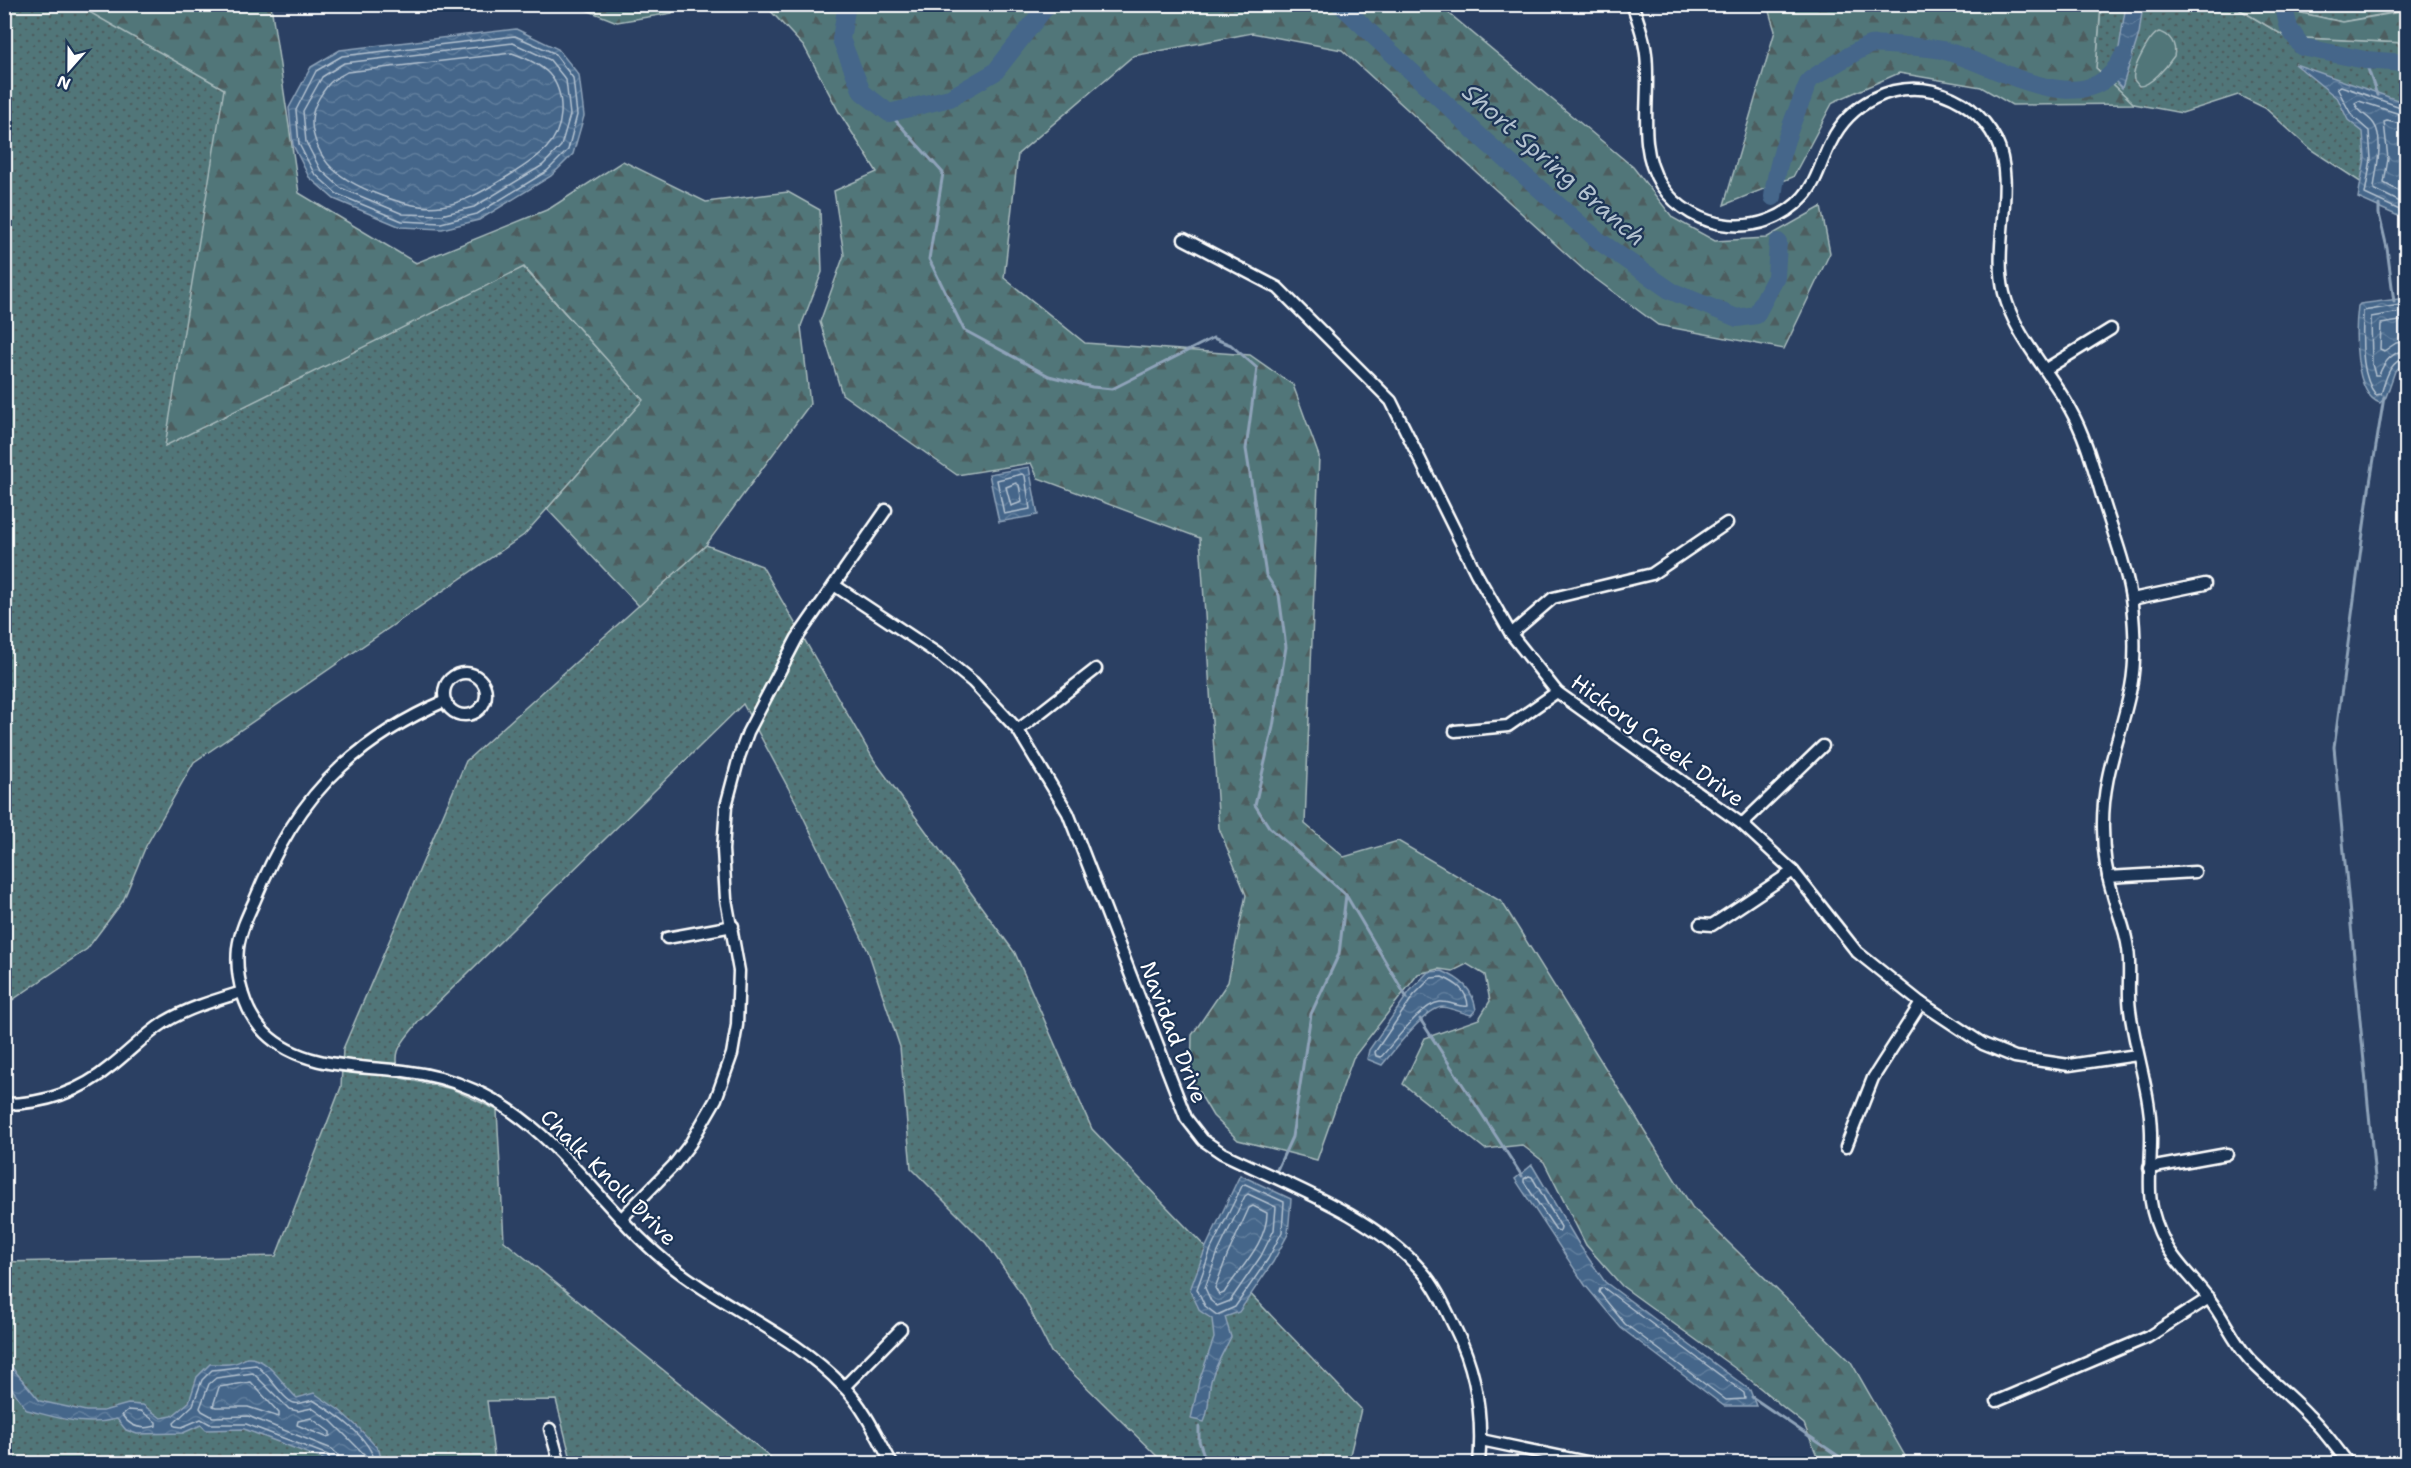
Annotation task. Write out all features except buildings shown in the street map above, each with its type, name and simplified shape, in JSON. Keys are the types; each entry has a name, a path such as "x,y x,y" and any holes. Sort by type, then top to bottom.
{"street":[{"path":"1632,4 1641,27 1647,56 1647,145 1651,165 1661,185 1675,201 1690,213 1706,221 1742,227 1757,225 1787,211 1802,199 1814,183 1832,139 1846,119 1874,97 1890,91 1911,88 1949,96 1967,105 1984,121 1997,142 2005,181 2000,261 2004,292 2022,336 2073,413 2087,449 2122,559 2132,599 2134,665 2130,692 2108,768 2104,794 2103,832 2108,876 2125,929 2129,953 2129,1005 2147,1097 2151,1133 2150,1201 2157,1227 2168,1248 2209,1298 2249,1359 2312,1418 2349,1464"},
{"name":"Hickory Creek Drive","path":"1184,239 1278,288 1391,401 1476,573 1511,634 1557,692 1742,824 1793,871 1857,952 1920,1003 1983,1044 2015,1057 2069,1065 2137,1055"},
{"path":"2046,369 2110,329"},
{"path":"621,1219 673,1166 690,1144 712,1107 725,1076 734,1044 740,998 739,971 733,926 726,899 723,850 726,806 738,757 748,732 797,638 886,510"},
{"path":"1511,634 1553,598 1652,574 1727,523"},
{"path":"2132,599 2205,584"},
{"name":"Navidad Drive","path":"834,585 941,656 973,682 1018,730 1068,813 1186,1118 1203,1140 1222,1153 1355,1218 1403,1251 1423,1273 1439,1296 1461,1340 1472,1370 1478,1401 1481,1440 1479,1464"},
{"path":"1018,730 1096,669"},
{"path":"1455,731 1508,726 1557,692"},
{"name":"Chalk Knoll Drive","path":"445,701 414,715 361,750 322,785 300,812 272,860 242,931 237,959 242,992 262,1031 280,1045 302,1056 323,1062 406,1071 439,1078 475,1090 504,1106 533,1126 621,1219 663,1259 741,1314 803,1352 844,1387 860,1408 892,1464"},
{"path":"1742,824 1823,746"},
{"path":"1700,924 1712,926 1793,871"},
{"path":"2108,876 2195,872"},
{"path":"667,938 733,926"},
{"path":"4,1104 40,1101 75,1090 101,1074 165,1022 200,1006 242,992"},
{"path":"1846,1147 1873,1078 1920,1003"},
{"path":"2149,1168 2227,1154"},
{"path":"1996,1401 2148,1337 2209,1298"},
{"path":"844,1387 901,1329"},
{"path":"550,1429 560,1464"},
{"path":"1481,1440 1596,1464"}],"green space":[{"path":"678,4 672,13 617,22 574,5"},
{"path":"2406,4 2406,10 2342,22 2271,5"},
{"path":"4,5 187,5 309,258 523,267 644,400 524,535 194,762 146,846 123,901 87,949 5,1005"},
{"path":"77,5 271,5 299,193 416,263 549,209 623,161 706,202 788,192 820,210 822,272 801,326 810,404 706,545 639,606 547,509 643,400 524,267 165,446 224,89"},
{"path":"765,5 1439,5 1633,167 1673,218 1715,241 1766,238 1821,207 1830,253 1784,349 1658,325 1585,271 1342,50 1252,33 1133,56 1018,154 1004,278 1085,343 1250,355 1293,385 1319,456 1305,824 1344,857 1398,841 1502,902 1692,1207 1851,1362 1909,1463 1820,1463 1804,1424 1743,1374 1622,1286 1586,1245 1544,1162 1522,1145 1485,1149 1403,1084 1425,1038 1479,1019 1490,1001 1485,975 1467,964 1453,971 1439,969 1418,974 1353,1058 1317,1160 1238,1140 1213,1116 1191,1079 1192,1035 1228,982 1246,895 1219,828 1200,538 1038,478 1031,463 957,475 842,394 820,322 844,255 834,191 877,172 839,112 805,48"},
{"path":"1767,5 2101,5 2096,68 2134,104 2012,105 1981,87 1899,73 1833,102 1793,177 1724,205 1775,31"},
{"path":"2101,5 2232,5 2286,37 2406,43 2406,202 2365,185 2310,149 2265,108 2238,95 2182,113 2134,104 2096,68"},
{"path":"2232,5 2271,5 2342,22 2406,11 2406,43 2286,37"},
{"path":"2159,32 2172,41 2174,56 2154,79 2139,86 2134,80 2135,69 2146,46"},
{"path":"706,545 762,566 874,760 1015,953 1092,1129 1361,1409 1348,1463 1164,1463 1051,1352 1023,1296 986,1243 911,1168 900,1047 868,951 798,806 743,704 419,1021 403,1041 397,1060 401,1078 452,1089 497,1110 504,1241 778,1463 572,1463 556,1400 487,1401 495,1463 5,1463 5,1262 276,1256 341,1087 343,1049 466,761"}],"water":[{"path":"2126,5 2143,5 2139,34 2122,88 2109,75 2118,54"},
{"path":"516,29 558,49 579,75 584,116 573,154 551,176 479,220 442,229 401,227 334,199 309,177 293,145 289,108 311,67 340,50"},
{"path":"2295,64 2406,103 2405,219 2358,198 2365,158 2363,132 2348,120 2338,99"},
{"path":"2406,298 2406,362 2395,371 2386,397 2380,403 2371,397 2360,375 2356,330 2358,306"},
{"path":"1029,467 1038,515 999,522 989,474"},
{"path":"1442,971 1465,986 1472,996 1476,1010 1471,1015 1443,1007 1436,1009 1410,1031 1382,1065 1367,1059 1369,1050 1410,991 1428,972"},
{"path":"1532,1165 1580,1246 1605,1282 1750,1390 1756,1406 1724,1406 1621,1328 1585,1285 1515,1179"},
{"path":"1240,1175 1291,1199 1288,1234 1273,1262 1239,1312 1225,1317 1231,1337 1213,1375 1204,1422 1191,1419 1199,1381 1214,1338 1212,1319 1200,1311 1190,1290 1206,1247"},
{"path":"4,1358 40,1401 86,1411 103,1411 128,1404 143,1405 161,1418 172,1416 189,1402 197,1377 210,1364 228,1364 247,1358 255,1359 275,1373 297,1398 314,1393 339,1410 379,1450 382,1463 333,1463 244,1429 206,1430 201,1425 183,1433 137,1434 126,1430 117,1419 82,1422 27,1410 5,1379"}],"waterway":[{"name":"Short Spring Branch","path":"847,4 841,39 862,92 889,113 950,98 995,72 1048,4"},
{"name":"Short Spring Branch","path":"1340,4 1485,141 1599,241 1671,291 1737,318 1756,315 1776,277 1778,242"},
{"name":"Short Spring Branch","path":"2283,4 2289,28 2302,47 2365,60 2406,63"},
{"name":"Short Spring Branch","path":"1773,197 1783,148 1810,80 1870,45 1942,50 2013,77 2064,90 2088,88 2108,77 2123,56"},
{"path":"2365,60 2377,95"},
{"path":"889,113 943,173 929,259 964,330 1049,376 1092,387 1112,389 1213,338 1231,345 1257,368 1246,449 1266,575 1279,595 1286,647 1273,727 1255,805 1269,827 1346,895 1407,998"},
{"path":"2379,205 2394,302"},
{"path":"2376,1188 2334,747 2369,489 2384,397"},
{"path":"1275,1174 1292,1137 1311,1014 1339,954 1346,895"},
{"path":"1420,1019 1522,1176"},
{"path":"1752,1397 1850,1464"},
{"path":"1199,1427 1199,1441 1207,1464"}]}
